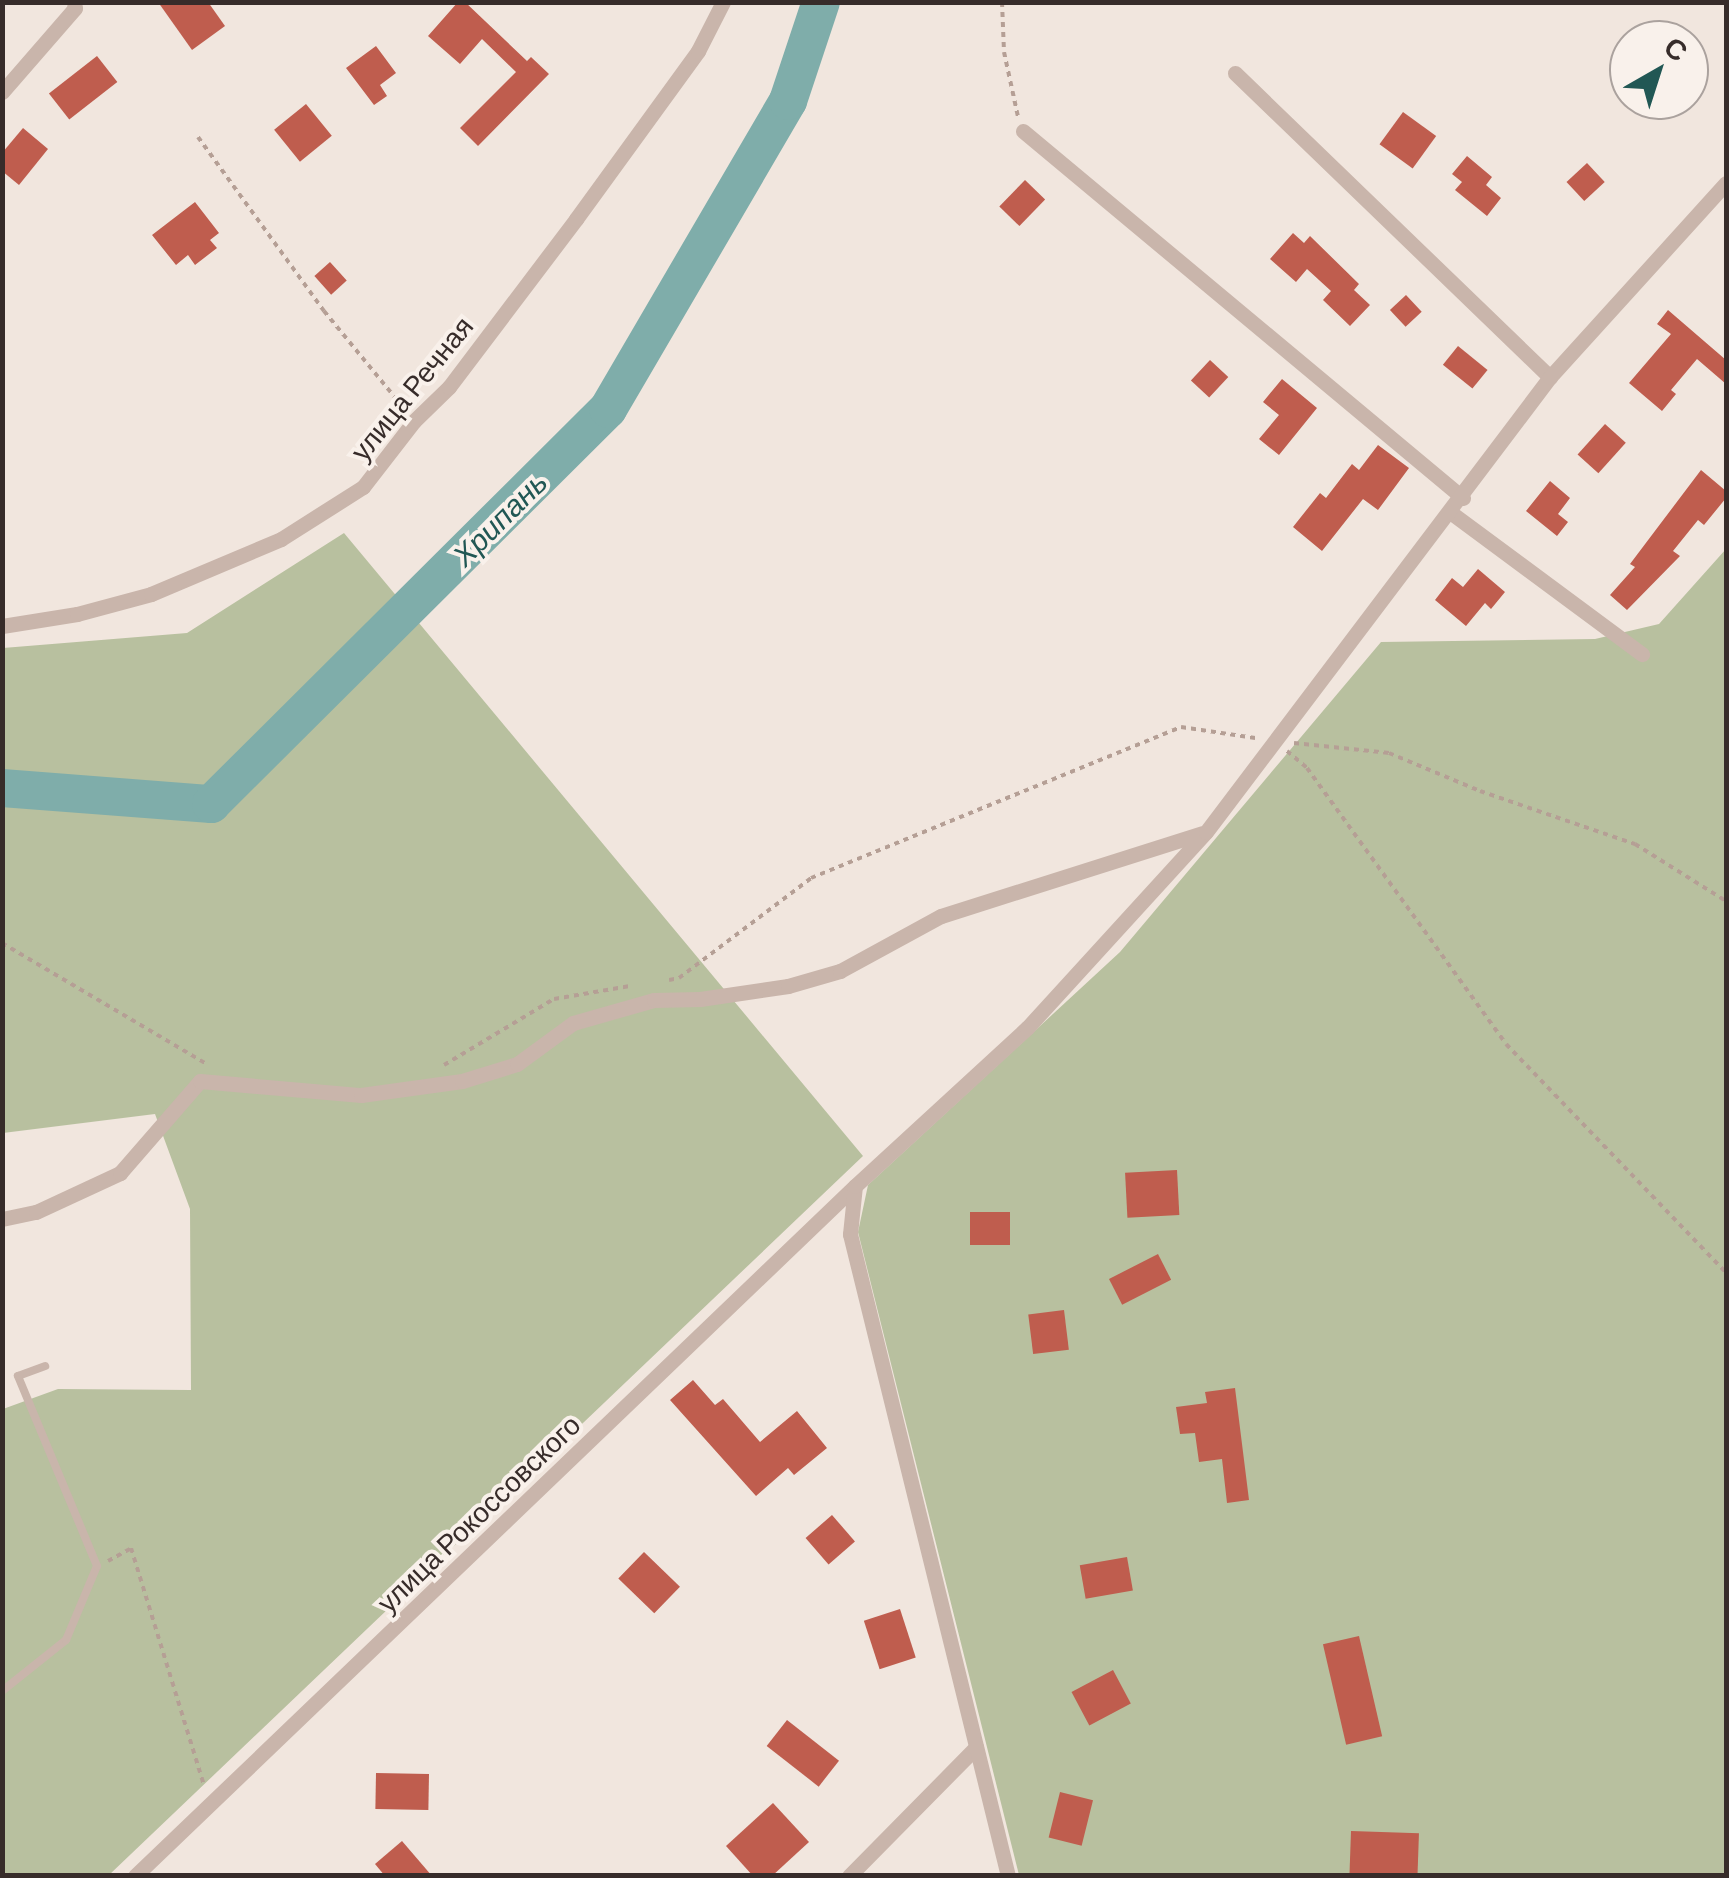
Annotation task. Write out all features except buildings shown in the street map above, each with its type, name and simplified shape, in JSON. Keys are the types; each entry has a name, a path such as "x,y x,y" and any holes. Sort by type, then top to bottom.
{"street":[{"name":"улица Речная","path":"2,626 76,614 150,594 281,539 363,487 414,422 449,387 576,219 698,51 724,2"},
{"path":"2,92 74,5"},
{"path":"1235,73 1550,376"},
{"path":"1023,131 1462,498"},
{"name":"улица Рокоссовского","path":"135,1876 855,1186 1027,1028 1206,832 1462,498 1550,376 1726,183"},
{"path":"1450,512 1642,654"},
{"path":"2,1219 36,1212 120,1173 200,1082 360,1095 462,1081 516,1064 573,1023 654,1000 700,1000 788,986 840,972 942,916 1206,832"},
{"path":"855,1186 850,1234 1008,1876"},
{"path":"849,1876 976,1746"}],"lane":[{"path":"2,1691 66,1640 98,1566 18,1376 45,1366"}],"path":[{"path":"1002,2 1011,96 1023,131"},
{"path":"198,137 324,311 414,422"},
{"path":"661,981 679,978 811,878 1181,727 1389,753 1480,791 1635,844 1726,901"},
{"path":"1276,741 1306,768 1506,1044 1726,1273"},
{"path":"2,943 212,1067"},
{"path":"434,1070 554,999 644,984"},
{"path":"98,1566 131,1548 210,1804"}],"green space":[{"path":"344,533 863,1156 109,1875 3,1876 3,1409 58,1389 191,1390 190,1209 155,1114 3,1133 3,648 187,633"},
{"path":"1726,549 1726,1875 1019,1875 858,1232 868,1185 1120,952 1381,642 1595,639 1659,624"}],"waterway":[{"name":"Хрипань","path":"2,788 211,804 608,409 788,101 821,2"}]}
